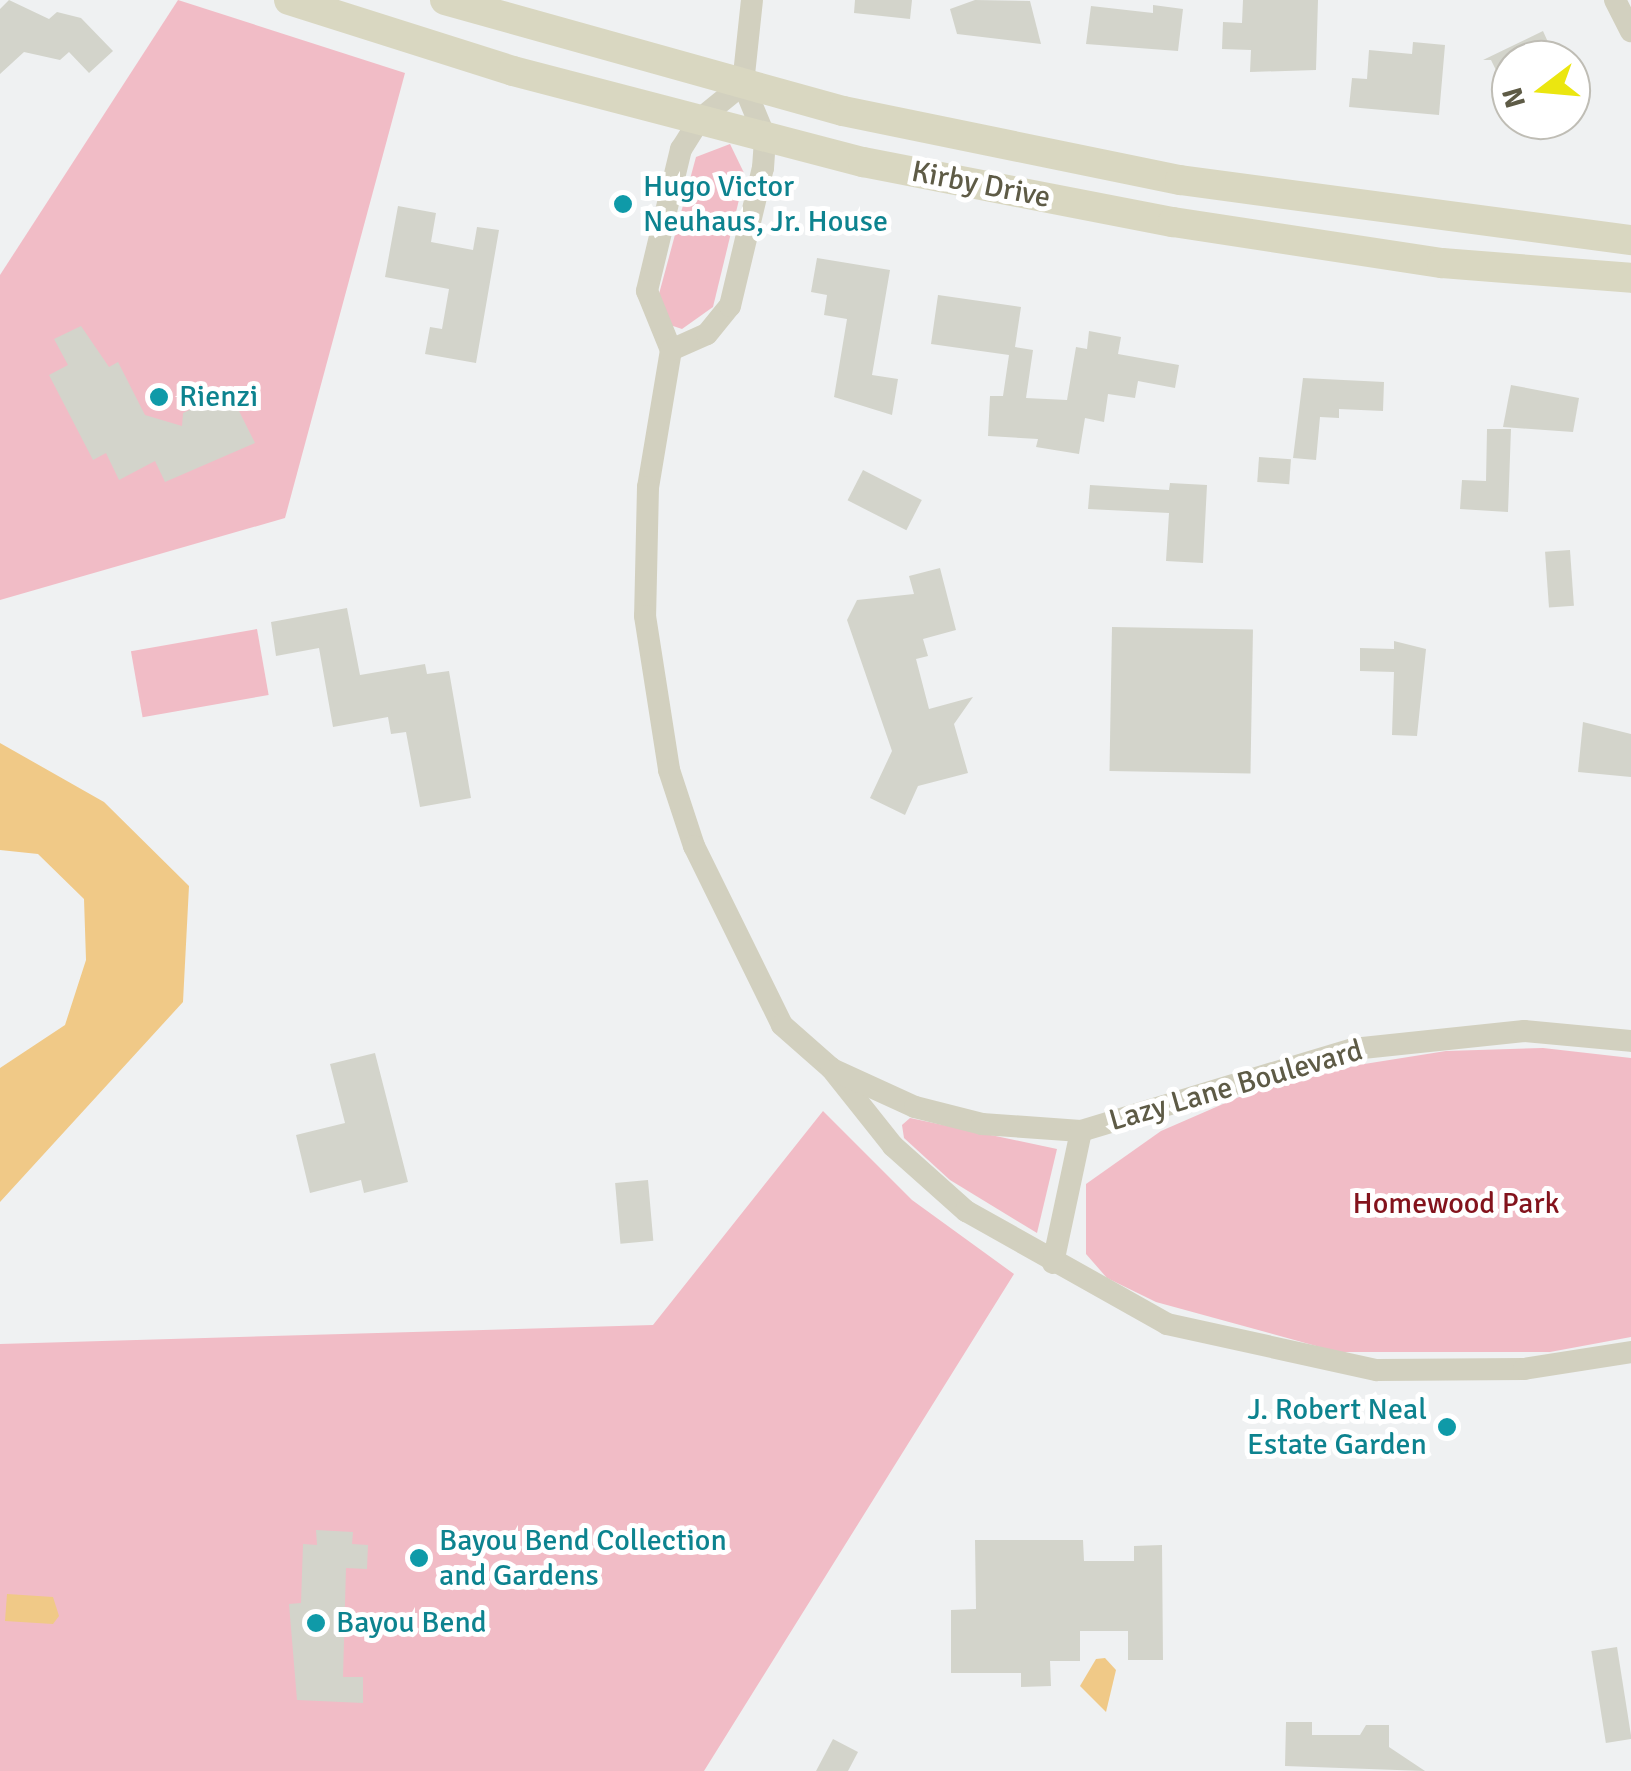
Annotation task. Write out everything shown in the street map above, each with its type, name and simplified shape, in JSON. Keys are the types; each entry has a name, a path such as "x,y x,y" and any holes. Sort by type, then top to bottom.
{"main road":[{"name":"Kirby Drive","path":"289,0 700,120 1173,222 1442,263 1631,278"},
{"name":"Kirby Drive","path":"446,0 743,84 1180,180 1631,240"}],"street":[{"path":"743,84 700,120 681,149 647,291 672,350 707,334 730,306 765,136 743,84 752,0"},
{"path":"1614,0 1631,31"},
{"name":"Lazy Lane Boulevard","path":"672,350 644,556 669,770 722,912 782,1025 831,1068 926,1178 1053,1262 1167,1324 1313,1361 1450,1373 1631,1352"},
{"name":"Lazy Lane Boulevard","path":"831,1068 966,1120 1081,1131 1353,1049 1524,1031 1631,1040"},
{"name":"Lazy Lane Boulevard","path":"1053,1262 1081,1131"}],"green space":[{"name":"Rienzi","path":"178,0 405,73 285,518 0,600 0,275"},
{"path":"730,144 745,175 713,307 682,329 670,325 659,294 696,157"},
{"path":"257,629 269,695 143,717 131,651"},
{"name":"Homewood Park","path":"1543,1048 1631,1058 1631,1337 1550,1352 1338,1352 1156,1302 1107,1278 1086,1254 1086,1184 1161,1131 1246,1094 1358,1065 1446,1051"},
{"name":"Bayou Bend Collection and Gardens","path":"823,1111 912,1200 1014,1274 704,1771 0,1771 0,1344 653,1325"},
{"path":"910,1118 1057,1149 1037,1233 950,1180 904,1138 902,1125"}],"shaded area":[{"path":"0,743 104,802 189,886 183,1002 0,1202 0,1068 65,1025 86,960 84,899 38,854 0,850"},
{"path":"7,1594 53,1597 59,1616 53,1624 5,1621"},
{"path":"1105,1658 1116,1670 1106,1712 1080,1686 1096,1659"}],"building":[{"path":"9,0 49,19 57,12 81,18 113,51 89,73 69,52 60,60 24,52 0,74 0,9"},
{"path":"855,0 912,0 910,19 854,13"},
{"path":"975,0 1030,1 1041,44 957,34 950,9"},
{"path":"1243,0 1318,0 1316,70 1250,72 1251,50 1222,49 1223,22 1242,23"},
{"path":"1153,5 1183,9 1178,51 1086,44 1091,6 1153,13"},
{"path":"1543,31 1547,40 1524,40"},
{"path":"1413,42 1445,45 1439,115 1349,107 1352,78 1367,79 1369,50 1412,54"},
{"path":"398,206 436,213 431,242 473,250 477,227 499,230 476,363 425,354 430,327 442,329 449,289 385,277"},
{"path":"817,258 890,270 872,375 898,379 892,415 834,397 847,319 824,315 827,295 811,292"},
{"path":"938,295 1021,307 1015,347 1033,350 1026,398 1067,400 1076,347 1087,349 1089,331 1121,337 1118,354 1179,365 1175,388 1138,381 1135,398 1108,394 1104,422 1085,418 1079,454 1036,447 1038,439 988,436 990,396 1003,396 1009,355 931,344"},
{"name":"Rienzi","path":"81,326 109,367 118,362 145,415 182,426 183,413 229,391 255,443 165,482 155,461 119,480 106,453 93,460 49,375 68,365 54,339"},
{"path":"1303,378 1384,382 1383,411 1339,409 1339,418 1320,417 1316,460 1293,458"},
{"path":"1511,385 1579,398 1573,432 1503,427"},
{"path":"1487,429 1511,429 1508,512 1460,509 1462,480 1486,481"},
{"path":"1259,457 1291,459 1289,484 1257,482"},
{"path":"863,470 922,500 906,530 848,500"},
{"path":"1170,483 1207,485 1203,563 1166,561 1169,513 1088,509 1090,485 1169,490"},
{"path":"1570,550 1574,606 1549,608 1545,552"},
{"path":"940,568 956,630 923,639 928,656 916,659 929,709 973,697 954,724 968,773 918,786 905,815 870,798 892,751 847,620 857,600 914,594 909,576"},
{"path":"347,608 360,675 425,664 427,674 449,671 471,798 420,807 406,732 391,734 388,717 333,727 319,648 276,656 271,622"},
{"path":"1112,627 1253,629 1250,773 1109,771"},
{"path":"1394,641 1426,649 1417,736 1392,735 1394,672 1360,671 1360,648 1394,649"},
{"path":"1583,722 1631,734 1631,777 1578,772"},
{"path":"375,1053 408,1182 364,1193 361,1180 310,1193 296,1135 345,1123 330,1064"},
{"path":"648,1180 653,1241 620,1244 615,1183"},
{"name":"Bayou Bend","path":"316,1530 353,1532 352,1544 368,1545 367,1569 346,1568 343,1677 363,1677 363,1703 297,1700 289,1604 301,1603 303,1544 317,1545"},
{"path":"975,1540 1083,1540 1084,1561 1134,1561 1134,1546 1162,1545 1163,1660 1128,1660 1128,1631 1080,1631 1080,1661 1050,1661 1051,1686 1021,1687 1021,1673 951,1673 951,1610 976,1609"},
{"path":"1617,1647 1631,1739 1606,1743 1591,1651"},
{"path":"1286,1722 1312,1722 1312,1735 1360,1735 1366,1725 1389,1725 1389,1747 1425,1771 1285,1766"},
{"path":"833,1739 858,1752 848,1771 816,1771"}],"place":[{"name":"Hugo Victor Neuhaus, Jr. House","path":"623,204"},
{"name":"Rienzi","path":"159,397"},
{"name":"J. Robert Neal Estate Garden","path":"1447,1427"},
{"name":"Bayou Bend Collection and Gardens","path":"419,1558"},
{"name":"Bayou Bend","path":"316,1623"}]}
